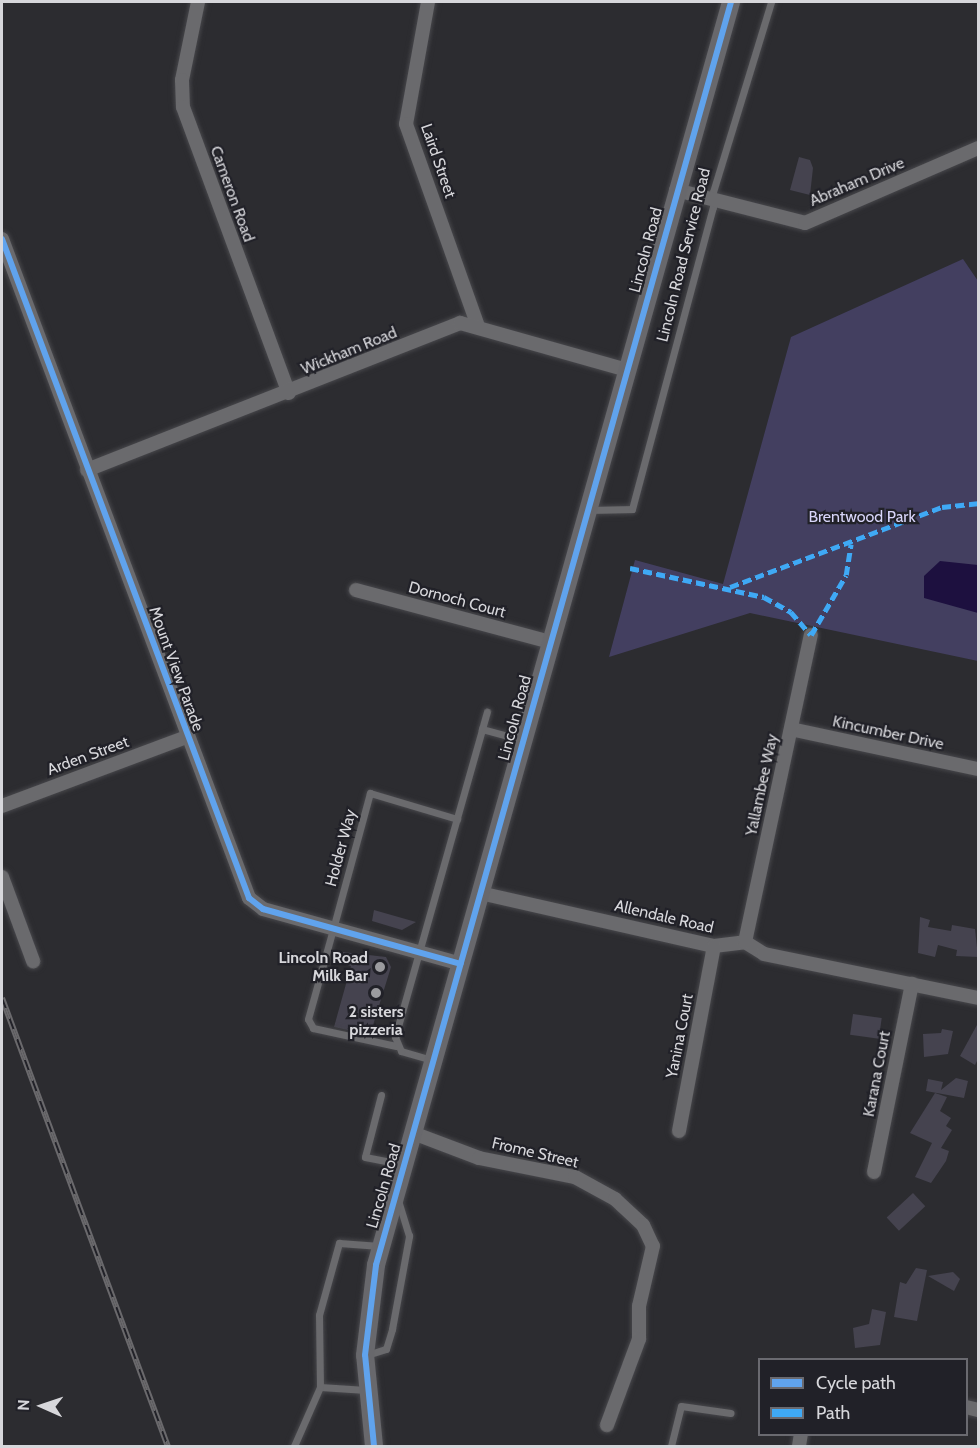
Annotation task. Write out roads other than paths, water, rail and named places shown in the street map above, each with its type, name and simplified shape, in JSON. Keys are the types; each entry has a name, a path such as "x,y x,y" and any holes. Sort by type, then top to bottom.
{"main road":[{"name":"Lincoln Road","path":"374,1446 366,1390 365,1355 381,1246 730,2"}],"street":[{"name":"Cameron Road","path":"198,2 182,80 183,107 289,393"},
{"name":"Laird Street","path":"428,2 406,124 478,326"},
{"name":"Abraham Drive","path":"676,190 805,223 978,148"},
{"name":"Mount View Parade","path":"2,239 249,898 263,909 461,964"},
{"name":"Wickham Road","path":"87,470 289,393 460,323 478,326 627,370"},
{"name":"Dornoch Court","path":"356,590 550,642"},
{"name":"Yallambee Way","path":"745,942 811,635"},
{"name":"Kincumber Drive","path":"791,729 978,769"},
{"name":"Arden Street","path":"2,806 187,737"},
{"path":"2,877 33,961"},
{"name":"Allendale Road","path":"480,893 714,946 745,942"},
{"path":"745,942 764,954 978,998"},
{"name":"Yanina Court","path":"679,1131 714,946"},
{"name":"Karana Court","path":"874,1172 912,984"},
{"name":"Frome Street","path":"413,1133 479,1158 574,1177 615,1199 643,1225 653,1246 639,1306 639,1339 607,1425"}],"lane":[{"name":"Lincoln Road Service Road","path":"588,509 608,513 632,509 713,199 771,2"},
{"path":"396,1046 419,952 487,712"},
{"path":"482,729 524,740"},
{"name":"Holder Way","path":"333,929 370,793 457,819"},
{"path":"333,929 308,1019 313,1028 396,1046 433,1060"},
{"path":"381,1095 365,1157 404,1165"},
{"path":"365,1355 386,1349 392,1329 409,1236 404,1205 396,1195"},
{"path":"294,1446 320,1387 319,1315 339,1243 381,1246"},
{"path":"320,1387 366,1390"},
{"path":"671,1446 681,1406 731,1413"}],"railway":[{"path":"2,998 168,1446"}],"place":[{"name":"Lincoln Road Milk Bar","path":"380,967"},
{"name":"2 sisters pizzeria","path":"376,993"}],"park label":[{"name":"Brentwood Park","path":"862,517"}]}
